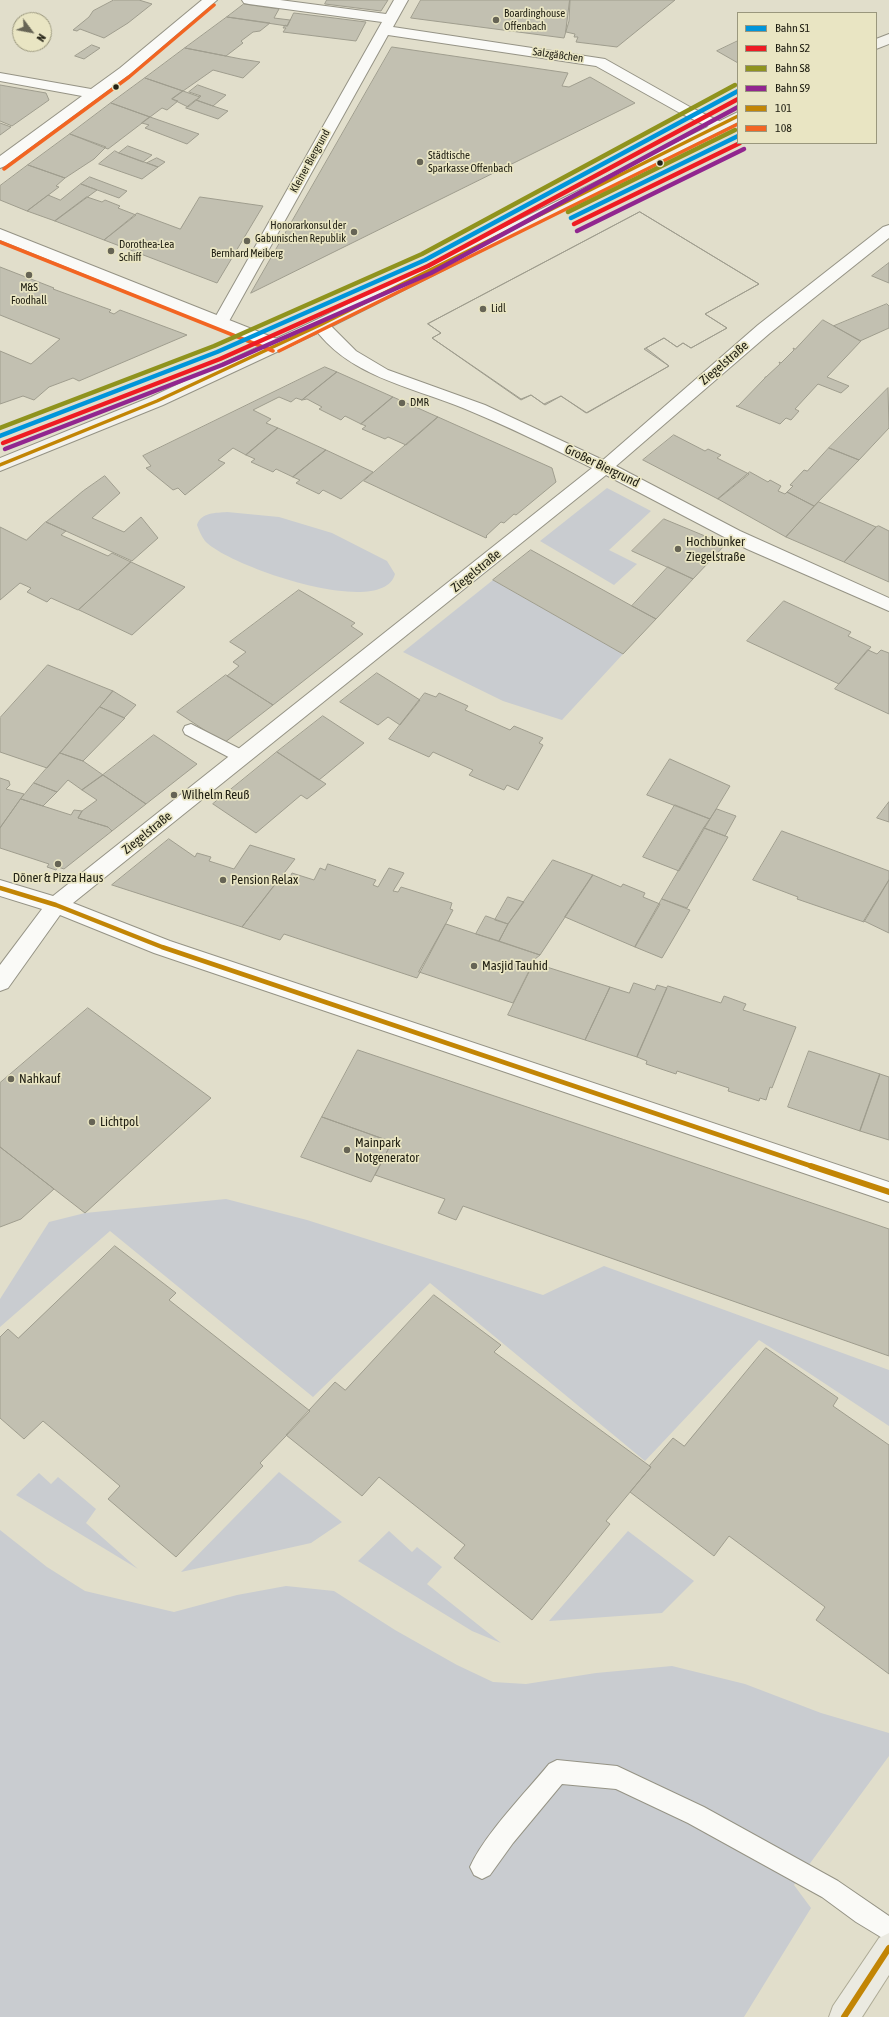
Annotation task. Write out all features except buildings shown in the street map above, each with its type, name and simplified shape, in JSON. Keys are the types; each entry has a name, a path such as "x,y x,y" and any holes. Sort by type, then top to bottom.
{"main road":[{"path":"877,44 889,38"},
{"path":"0,465 157,401 320,325 737,116"},
{"path":"844,2017 889,1948"}],"street":[{"path":"0,163 95,94 179,28 210,0"},
{"name":"Salzgäßchen","path":"249,0 600,62 685,110 718,126"},
{"name":"Kleiner Biergrund","path":"220,323 401,0"},
{"path":"0,78 95,94"},
{"name":"Ziegelstraße","path":"0,982 56,905 605,467 764,329 889,230"},
{"path":"0,234 276,345"},
{"name":"Großer Biergrund","path":"320,325 335,343 352,357 368,367 415,387 459,401 605,467 734,534 889,605"},
{"path":"0,888 56,905 162,947 348,1008 889,1192"}],"lane":[{"path":"191,730 242,757"},
{"path":"482,1867 505,1835 556,1772 617,1778 696,1815 830,1889 889,1930"}],"shaded area":[{"path":"607,488 651,511 609,550 637,564 614,585 540,541"},
{"path":"227,512 279,517 332,533 387,561 395,574 384,587 363,592 336,590 304,584 272,575 219,551 205,541 197,525 199,521 205,515"},
{"path":"493,580 623,654 562,720 503,701 403,652"},
{"path":"226,1199 307,1220 543,1295 604,1266 889,1370 889,1426 759,1340 645,1461 430,1283 313,1397 110,1231 0,1327 0,1299 49,1222 85,1213"},
{"path":"279,1472 342,1522 311,1543 181,1572"},
{"path":"39,1473 51,1484 58,1477 96,1509 86,1523 138,1569 16,1495"},
{"path":"0,1530 47,1567 85,1591 174,1612 237,1595 286,1586 334,1591 395,1630 457,1665 493,1682 526,1684 596,1673 672,1666 745,1684 821,1713 889,1733 889,1756 794,1885 811,1908 744,2017 0,2017"},
{"path":"389,1531 412,1552 417,1547 442,1567 427,1584 501,1643 472,1631 358,1561"},
{"path":"628,1531 694,1581 662,1613 549,1621"}],"rail line":[{"name":"S8","path":"0,428 214,346 422,254 735,85"},
{"name":"S1","path":"0,436 217,352 425,260 737,92"},
{"name":"S2","path":"3,443 220,359 428,266 737,100"},
{"name":"S9","path":"5,449 222,365 431,273 737,108"},
{"name":"S8","path":"568,212 735,130"},
{"name":"S1","path":"571,218 737,136"},
{"name":"S2","path":"574,224 738,144"},
{"name":"S9","path":"577,231 744,149"}],"transit line":[{"name":"108","path":"4,169 129,77 214,5"},
{"name":"101","path":"0,465 157,401 320,325 737,116"},
{"name":"108","path":"279,351 737,124"},
{"name":"108","path":"0,242 273,351"},
{"name":"101","path":"0,888 56,905 162,947 889,1192"},
{"name":"101","path":"844,2017 889,1948"}],"place":[{"name":"Boardinghouse Offenbach","path":"496,20"},
{"name":"Städtische Sparkasse Offenbach","path":"420,162"},
{"name":"Honorarkonsul der Gabunischen Republik","path":"354,232"},
{"name":"Bernhard Meiberg","path":"247,241"},
{"name":"Dorothea-Lea Schiff","path":"111,251"},
{"name":"M&S Foodhall","path":"29,275"},
{"name":"Lidl","path":"483,309"},
{"name":"DMR","path":"402,403"},
{"name":"Hochbunker Ziegelstraße","path":"678,549"},
{"name":"Wilhelm Reuß","path":"174,795"},
{"name":"Döner & Pizza Haus","path":"58,864"},
{"name":"Pension Relax","path":"223,880"},
{"name":"Masjid Tauhid","path":"474,966"},
{"name":"Nahkauf","path":"11,1079"},
{"name":"Lichtpol","path":"92,1122"},
{"name":"Mainpark Notgenerator","path":"347,1150"}]}
